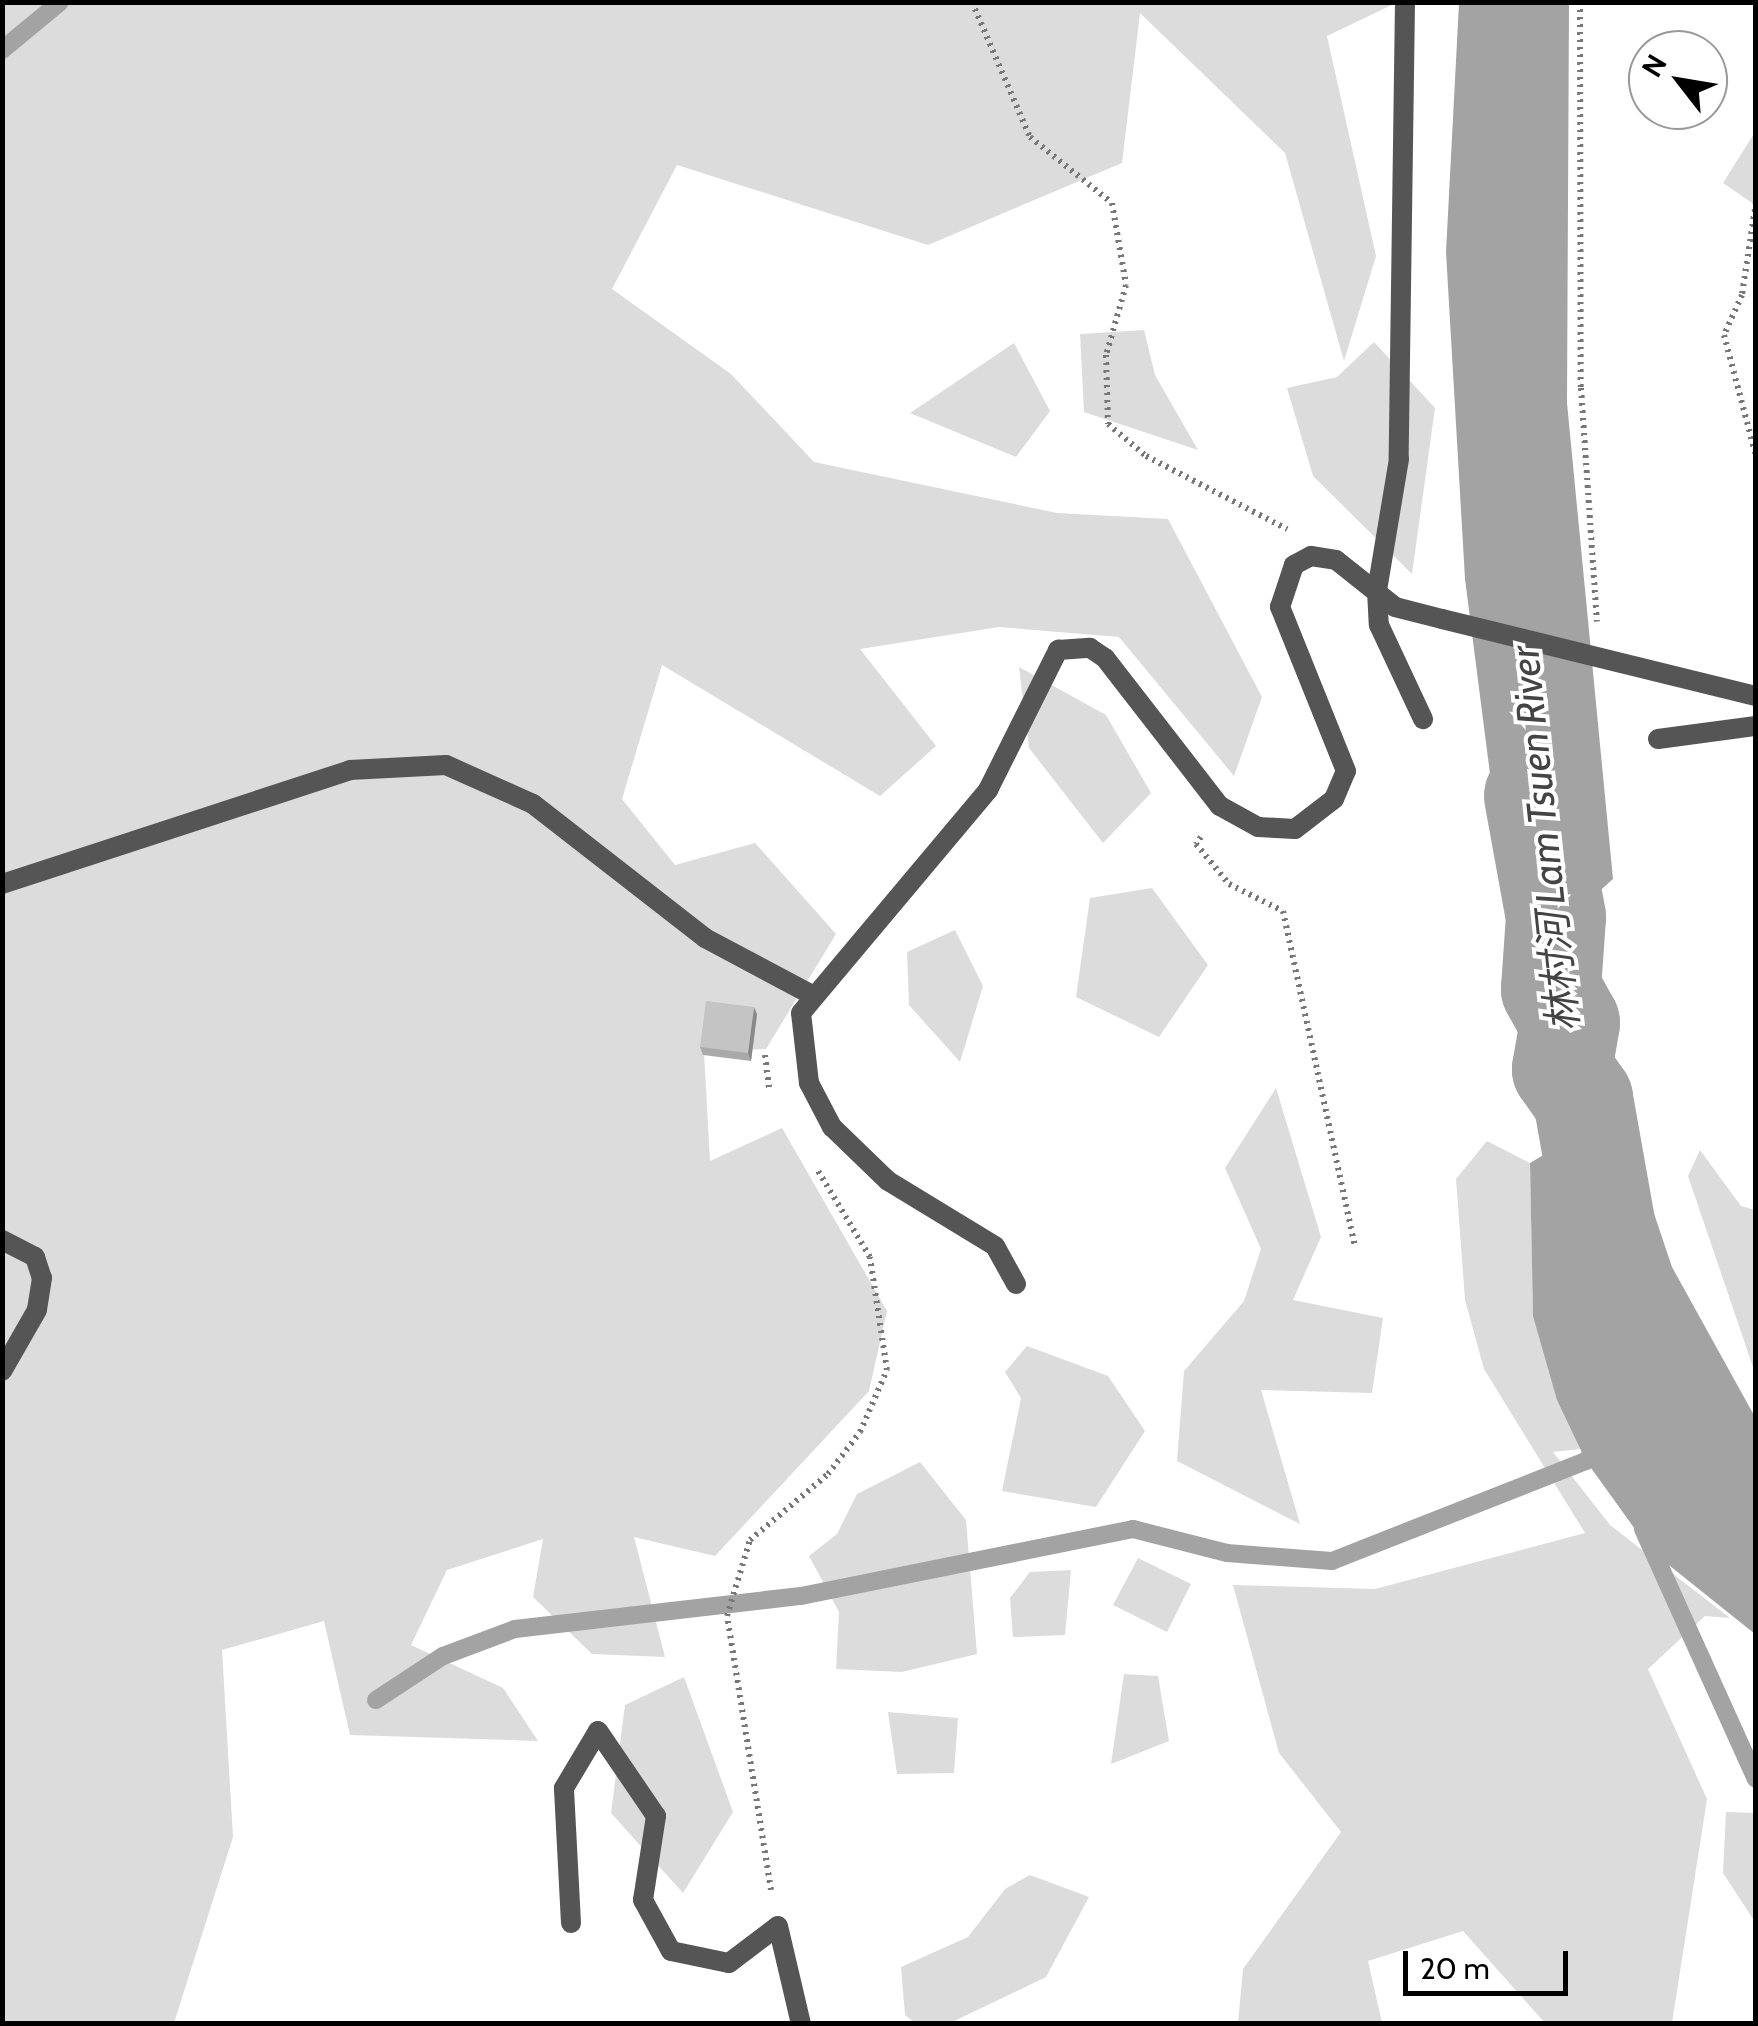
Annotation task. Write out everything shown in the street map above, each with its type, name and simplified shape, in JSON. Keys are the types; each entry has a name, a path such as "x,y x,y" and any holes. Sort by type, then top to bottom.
{"street":[{"path":"1405,2 1398,478 1377,591 1379,625 1423,718"},
{"path":"1016,1284 995,1246 888,1181 832,1127 796,1030 812,995 988,790 1058,650 1090,648 1105,658 1220,806 1258,827 1295,829 1334,799 1346,771 1280,607 1294,565 1311,556 1336,560 1395,607 1755,696"},
{"path":"1658,738 1756,726"},
{"path":"2,884 350,770 446,765 532,804 705,938 812,995"},
{"path":"2,1240 35,1257 42,1278 38,1310 2,1371"},
{"path":"570,1922 564,1788 598,1730 656,1816 643,1900 670,1951 729,1963 778,1926 800,2024"}],"path":[{"path":"972,2 1030,137 1112,202 1126,285 1106,355 1108,424 1146,456 1277,517 1311,556"},
{"path":"1580,2 1581,388 1597,627 1614,633"},
{"path":"1756,202 1742,295 1724,335 1756,456"},
{"path":"1220,806 1196,844 1229,884 1283,910 1355,1246"},
{"path":"775,1101 762,1059 774,1039 796,1030"},
{"path":"771,1889 727,1616 750,1540 828,1474 860,1432 887,1370 870,1257 813,1163"}],"shaded area":[{"path":"3,3 1396,3 1327,36 1376,256 1344,361 1285,153 1140,13 1122,163 928,245 677,165 612,289 731,374 814,462 1057,513 1168,519 1262,697 1234,776 1119,637 999,627 860,649 936,746 880,796 662,665 622,799 675,865 755,843 836,934 766,1049 704,1052 710,1161 782,1128 887,1311 869,1391 715,1556 634,1537 665,1657 592,1654 533,1597 543,1539 447,1570 411,1645 503,1688 538,1741 350,1735 324,1621 222,1650 233,1837 174,2023 3,2024"},
{"path":"1755,132 1755,205 1723,183"},
{"path":"1144,330 1155,375 1198,450 1084,412 1080,334"},
{"path":"1374,342 1435,408 1412,574 1313,476 1287,388 1337,377"},
{"path":"1014,343 1050,411 1016,457 910,413"},
{"path":"1019,667 1106,715 1151,793 1103,843 1029,748"},
{"path":"1152,888 1208,965 1159,1037 1076,997 1090,898"},
{"path":"955,930 983,986 960,1062 909,1005 907,952"},
{"path":"1276,1088 1321,1237 1293,1300 1383,1318 1372,1393 1261,1390 1300,1524 1177,1461 1184,1371 1244,1301 1261,1249 1225,1168"},
{"path":"1487,1141 1530,1163 1533,1316 1580,1449 1553,1452 1610,1525 1730,1618 1705,1616 1648,1669 1707,1799 1672,2023 1545,2023 1463,1931 1368,1961 1382,2023 1238,2023 1243,1969 1341,1832 1279,1753 1233,1585 1375,1589 1585,1533 1484,1369 1465,1300 1456,1179"},
{"path":"1700,1150 1741,1206 1755,1210 1755,1373 1688,1176"},
{"path":"1027,1346 1108,1376 1145,1431 1096,1507 1002,1491 1021,1398 1005,1372"},
{"path":"920,1462 966,1520 977,1654 902,1672 836,1669 839,1612 809,1556 837,1534 857,1494"},
{"path":"1138,1558 1191,1584 1167,1632 1113,1605"},
{"path":"1071,1570 1065,1635 1013,1637 1010,1598 1030,1572"},
{"path":"1124,1674 1158,1676 1169,1741 1111,1764"},
{"path":"684,1677 733,1812 683,1893 611,1813 625,1705"},
{"path":"888,1712 958,1718 954,1773 897,1774"},
{"path":"1726,1812 1755,1813 1755,1922 1723,1873"},
{"path":"1030,1875 1089,1897 1046,1977 950,2023 915,2023 905,2015 901,1967 968,1937 1005,1889"}],"water":[{"path":"1459,3 1569,3 1567,403 1613,879 1556,930 1508,914 1465,579 1446,252"},
{"path":"1589,1128 1638,1166 1672,1267 1755,1417 1755,1634 1650,1550 1586,1461 1557,1400 1533,1316 1530,1163"}],"building":[{"path":"706,1001 754,1007 748,1053 700,1047"}],"waterway":[{"path":"2,50 60,2"},
{"name":"林村河 Lam Tsuen River","path":"1534,796 1556,917 1551,989 1570,1023 1562,1069 1583,1099 1612,1262"},
{"path":"376,1700 443,1656 515,1629 801,1596 1133,1529 1227,1553 1332,1561 1586,1461 1601,1442"},
{"path":"1643,1529 1756,1779"}]}
